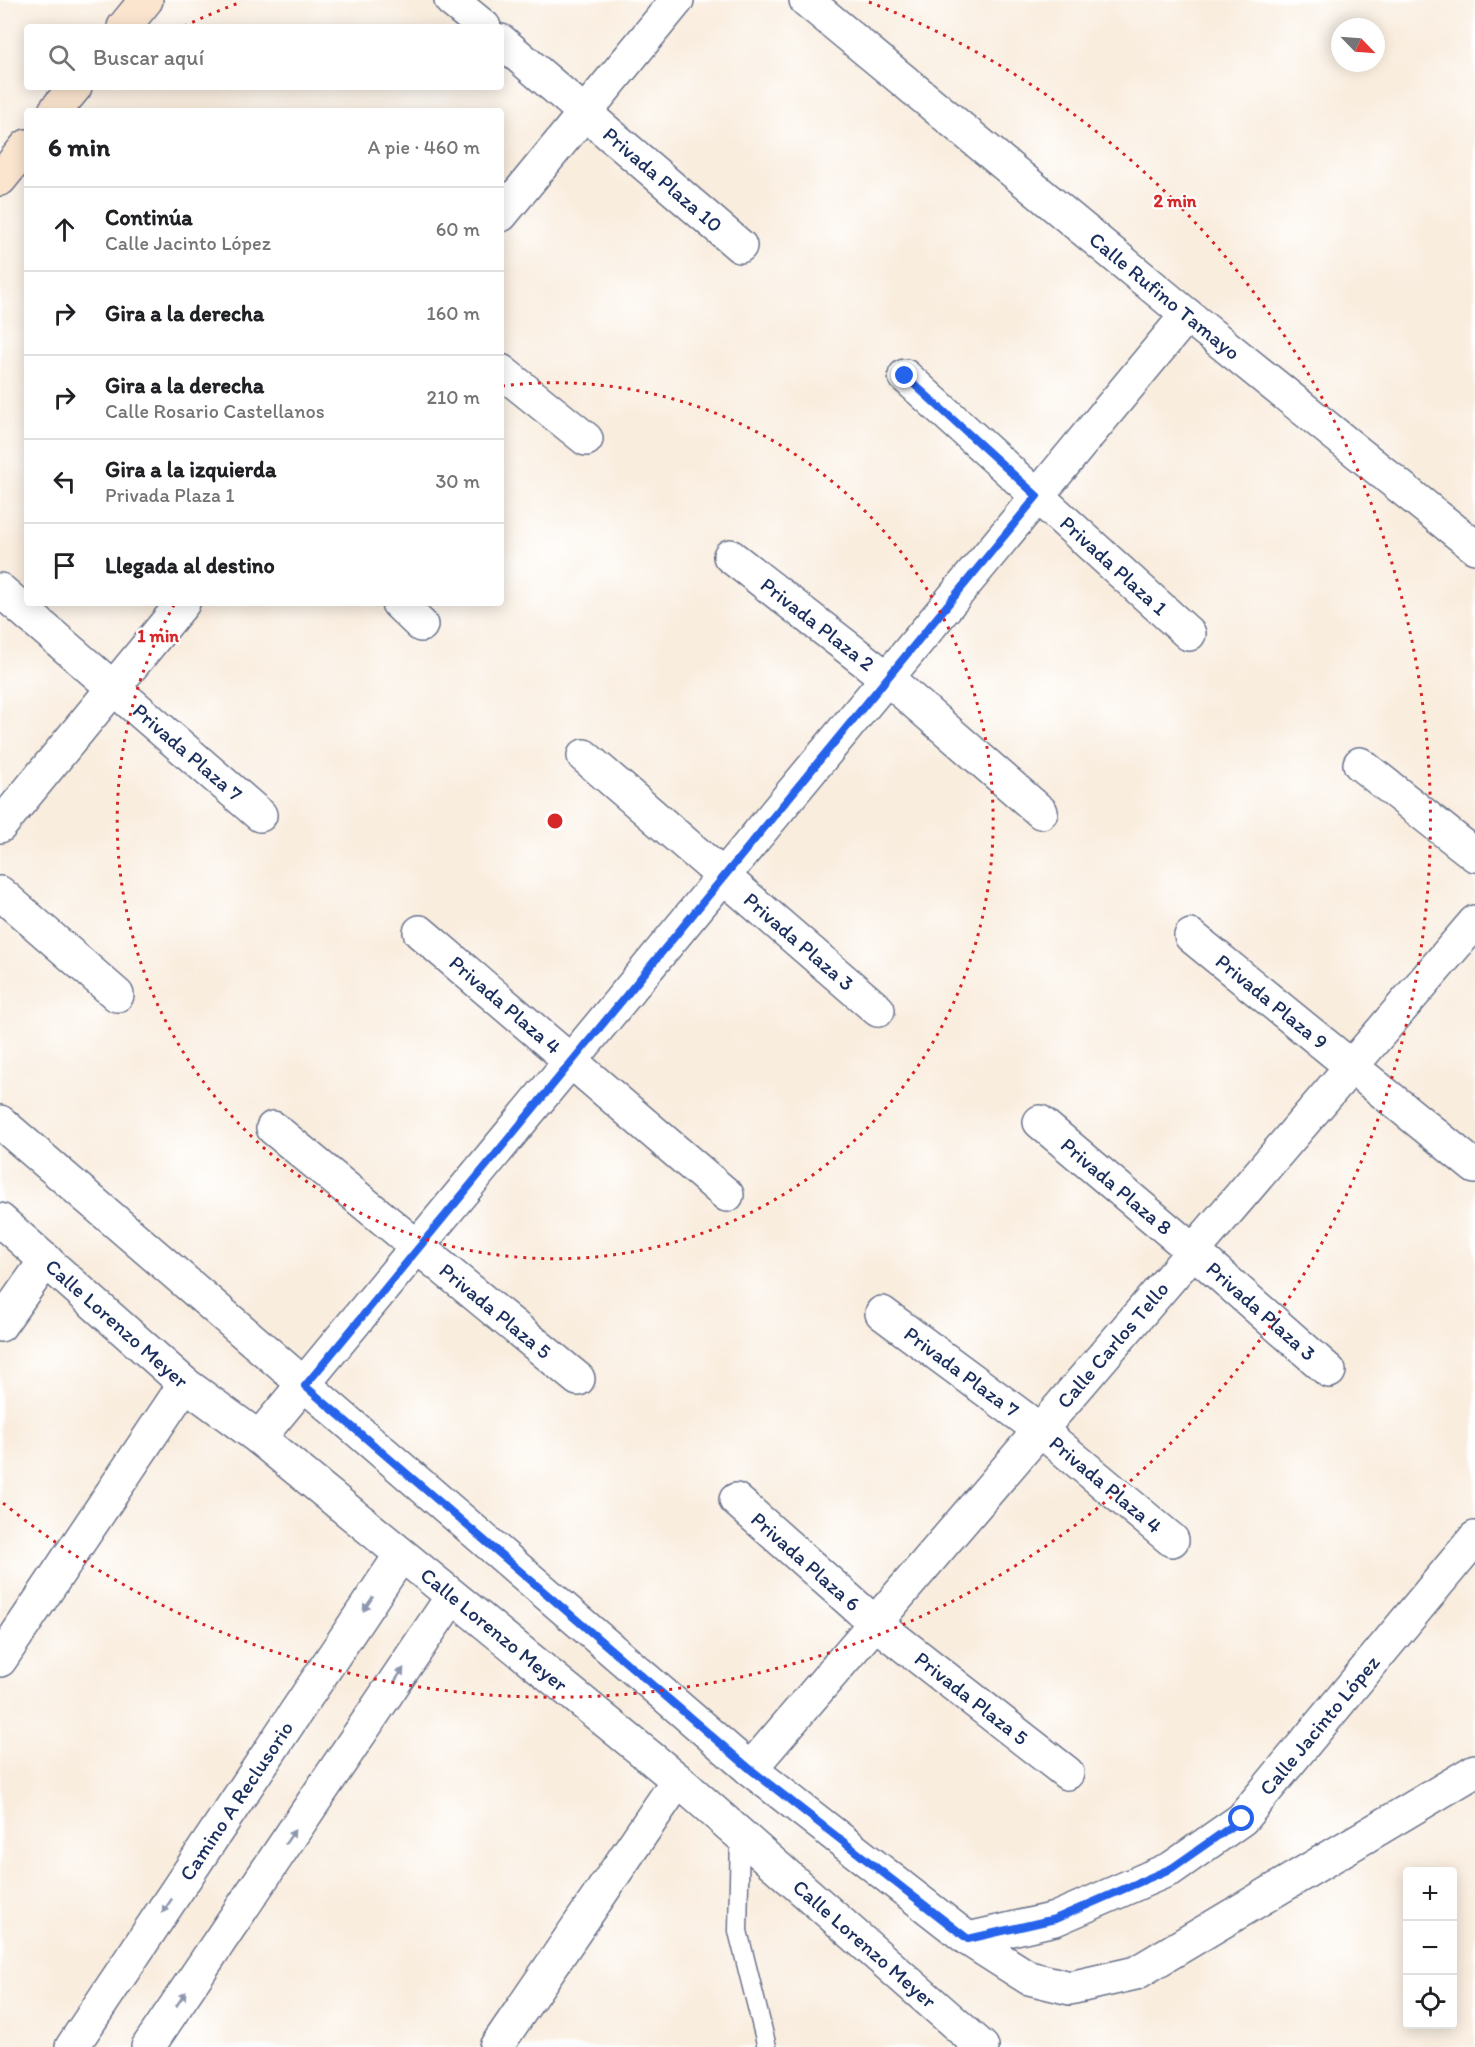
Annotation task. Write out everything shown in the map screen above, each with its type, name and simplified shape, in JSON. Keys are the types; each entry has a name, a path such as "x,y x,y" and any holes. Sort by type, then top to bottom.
{"main road":[{"path":"126,24 146,0"},
{"path":"58,108 73,90"},
{"path":"0,179 24,150"}],"street":[{"path":"451,0 480,24"},
{"path":"504,211 677,0"},
{"name":"Calle Rufino Tamayo","path":"806,0 1187,315 1475,547"},
{"path":"842,0 856,40"},
{"path":"504,44 586,112"},
{"name":"Privada Plaza 10","path":"586,112 740,246"},
{"path":"259,1438 418,1250 1187,315"},
{"path":"504,373 586,439"},
{"name":"Privada Plaza 1","path":"905,376 1189,634"},
{"name":"Privada Plaza 2","path":"730,556 888,679 1041,812"},
{"path":"0,590 112,690"},
{"path":"0,826 181,606"},
{"name":"Privada Plaza 7","path":"112,690 260,815"},
{"name":"Privada Plaza 3","path":"584,756 725,875 878,1010"},
{"path":"1360,764 1475,855"},
{"path":"0,893 117,995"},
{"name":"Calle Carlos Tello","path":"750,1769 1475,922"},
{"name":"Privada Plaza 4","path":"420,932 727,1195"},
{"name":"Privada Plaza 9","path":"1191,936 1350,1067"},
{"path":"1350,1067 1475,1167"},
{"path":"0,1122 750,1769 968,1939 1029,1978 1070,1988 1136,1973 1475,1771"},
{"name":"Privada Plaza 8","path":"1040,1122 1193,1251"},
{"name":"Privada Plaza 5","path":"273,1128 418,1250 578,1379"},
{"name":"Calle Lorenzo Meyer","path":"0,1220 185,1384 259,1438 678,1780 982,2047"},
{"name":"Privada Plaza 3","path":"1193,1251 1329,1371"},
{"path":"0,1325 46,1260"},
{"name":"Privada Plaza 7","path":"882,1313 1040,1430"},
{"path":"0,1660 185,1384"},
{"name":"Privada Plaza 4","path":"1040,1430 1172,1540"},
{"name":"Privada Plaza 6","path":"736,1500 874,1623"},
{"name":"Calle Jacinto López","path":"968,1939 1055,1919 1161,1873 1242,1819 1475,1538"},
{"name":"Camino A Reclusorio","path":"72,2047 401,1555"},
{"path":"148,2047 452,1597"},
{"name":"Privada Plaza 5","path":"874,1623 1067,1773"},
{"path":"496,2047 678,1780"}],"lane":[{"path":"740,1834 738,1931 767,2047"}],"route":[{"path":"905,376 1037,496 305,1386 750,1769 968,1939 1055,1919 1172,1868 1242,1819"}]}
